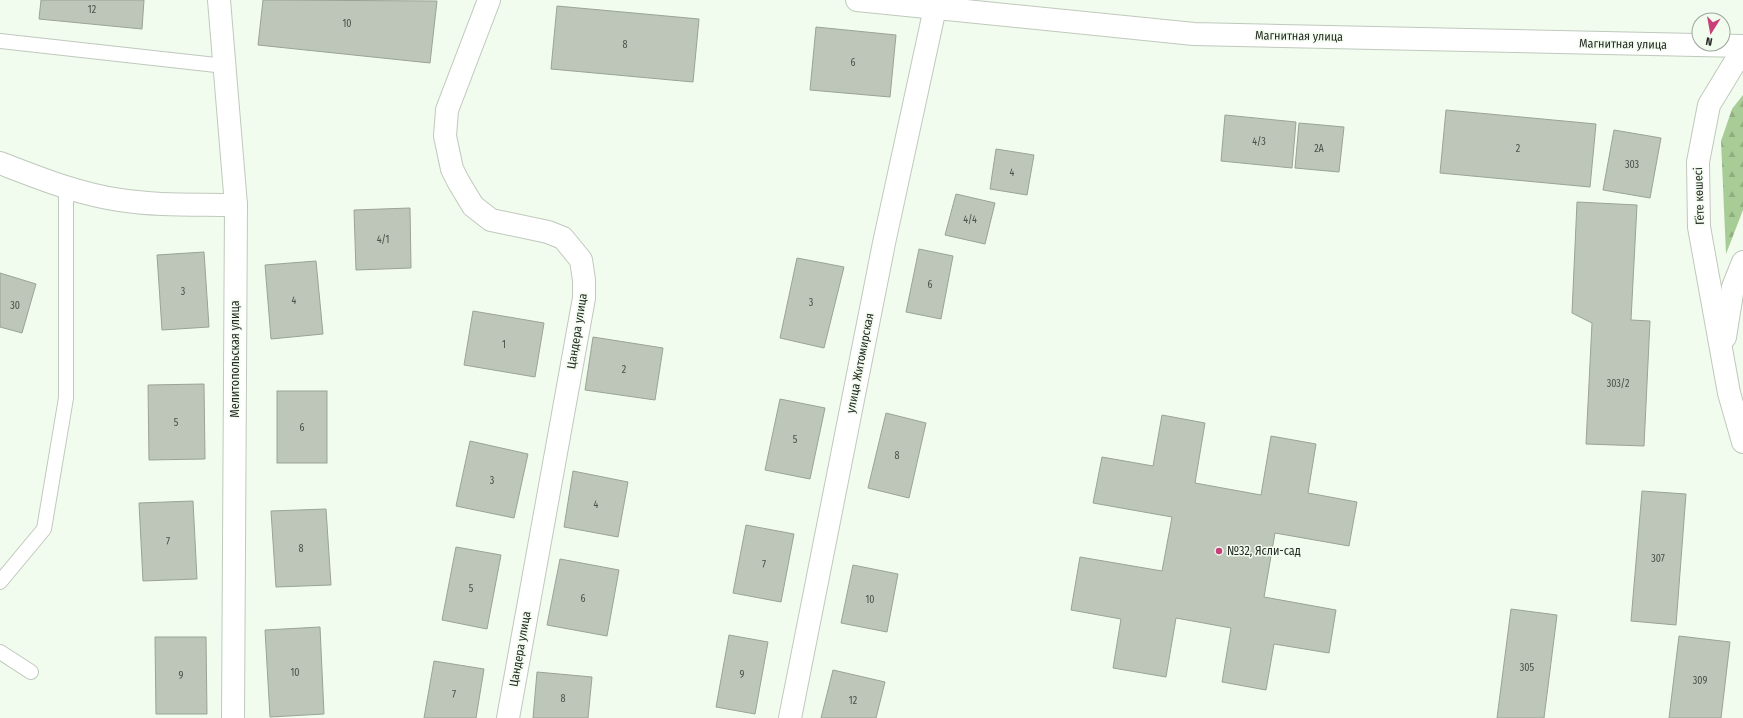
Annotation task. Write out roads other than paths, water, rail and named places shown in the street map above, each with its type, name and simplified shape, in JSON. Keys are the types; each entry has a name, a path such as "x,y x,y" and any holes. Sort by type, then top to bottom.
{"street":[{"name":"Мелитопольская улица","path":"219,0 236,205 233,718"},
{"name":"Цандера улица","path":"489,0 447,110 445,136 452,168 461,188 473,206 491,220 501,224 548,232 563,238 580,260 584,292 508,718"},
{"name":"Магнитная улица","path":"857,0 1194,34 1743,48"},
{"name":"улица Житомирская","path":"790,718 884,244 935,8"},
{"name":"Гёте көшесі","path":"1743,48 1709,104 1698,162 1699,227 1729,393 1743,442"},
{"path":"0,163 66,188 120,200 168,204 236,205"},
{"name":"Гёте көшесі","path":"1722,352 1733,287 1743,262"}],"lane":[{"path":"0,41 224,66"},
{"path":"0,582 44,529 66,398 66,188"},
{"path":"0,652 30,672"}],"place":[{"name":"№32, Ясли-сад","path":"1219,551"}]}
